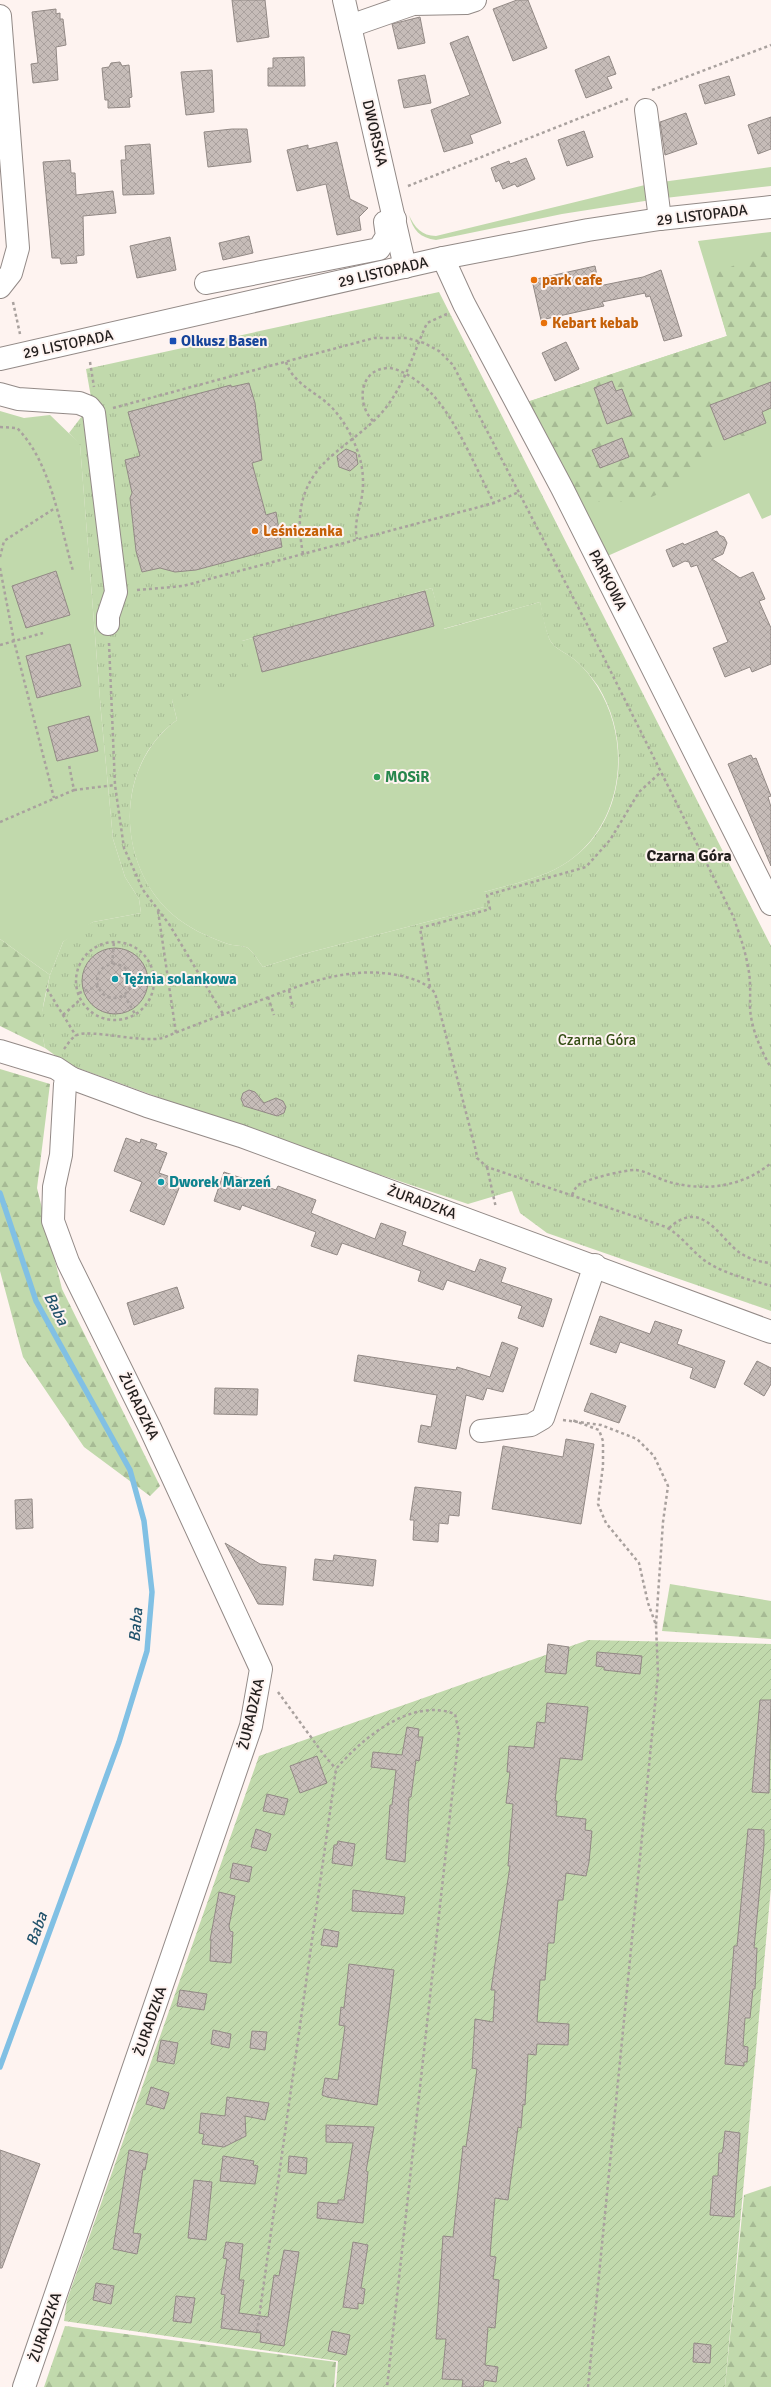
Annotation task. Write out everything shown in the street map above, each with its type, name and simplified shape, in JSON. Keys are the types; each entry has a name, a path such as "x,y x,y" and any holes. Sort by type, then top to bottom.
{"street":[{"name":"DWORSKA","path":"344,0 405,267"},
{"path":"350,26 413,4 466,4 475,0"},
{"path":"0,16 18,248 11,273 0,287"},
{"path":"643,100 660,219"},
{"name":"29 LISTOPADA","path":"0,359 443,258 588,230 660,219 771,207"},
{"path":"206,283 379,249 387,236 385,222 395,219"},
{"name":"PARKOWA","path":"443,258 464,304 565,494 771,904"},
{"path":"0,394 18,399 79,404 89,407 94,404 116,592 108,616 108,624"},
{"name":"ŻURADZKA","path":"0,1051 64,1073 147,1106 241,1136 595,1265 771,1332"},
{"name":"ŻURADZKA","path":"24,2387 251,1726 262,1669 150,1428 68,1262 53,1221 54,1187 61,1156 65,1084 64,1073"},
{"path":"481,1431 531,1425 543,1418 595,1265"}],"path":[{"path":"388,193 643,100 771,45"},
{"path":"14,305 20,332"},
{"path":"303,554 299,530 300,514 309,482 324,463 383,411 407,375 427,323 449,313"},
{"path":"90,362 94,404 286,362 374,338 392,336 419,342 439,351 453,365 520,492 733,916 748,966 751,986 750,1008 755,1031 761,1050 771,1068"},
{"path":"286,362 294,377 326,402 353,439 360,458 363,486 356,521 357,539"},
{"path":"373,421 364,411 362,402 363,387 367,380 380,370 388,368 407,375 429,391 444,409 494,503"},
{"path":"0,427 17,428 29,440 43,465 73,571"},
{"path":"116,592 183,586 494,503 520,492"},
{"path":"0,557 4,541 55,508"},
{"path":"0,568 14,641 54,798"},
{"path":"108,624 116,784 124,848 143,890 158,909 180,942 223,1014"},
{"path":"0,645 43,633"},
{"path":"69,765 74,790"},
{"path":"661,772 639,792 610,840 586,867 487,896 490,908 420,928 430,987 437,1000 478,1158 487,1167 669,1228 682,1236 698,1256 711,1265 771,1286"},
{"path":"0,822 74,790 116,784"},
{"path":"158,909 176,1032"},
{"path":"112,964 114,942"},
{"path":"114,942 127,944 138,950 147,959 153,970 154,983 151,995 145,1006 135,1014 124,1019 111,1020 99,1016 89,1009 81,999 77,987 77,974 81,961 90,951 101,945 114,942"},
{"path":"112,964 122,966 130,974 130,986 124,995 119,997 107,996 98,986 99,973 103,968 112,964"},
{"path":"64,1073 61,1053 76,1036 82,1034 154,1040 268,997 318,980 364,972 408,977 430,987"},
{"path":"79,993 98,986"},
{"path":"47,989 76,1036"},
{"path":"289,990 294,1008"},
{"path":"124,995 135,1014"},
{"path":"268,997 274,1014"},
{"path":"62,1014 81,999"},
{"path":"572,1196 574,1190 582,1184 628,1171 636,1170 669,1182 708,1188 743,1180 756,1174 771,1164"},
{"path":"487,1167 497,1211"},
{"path":"669,1228 681,1220 707,1221 720,1231 734,1248 743,1255 753,1260 771,1263"},
{"path":"543,1418 601,1424 637,1439 654,1456 668,1486 663,1522 656,1625 658,1674 588,2387"},
{"path":"572,1420 599,1430 603,1441 603,1466 598,1504 606,1523 639,1564 648,1603 656,1625"},
{"path":"262,1669 324,1755 336,1769"},
{"path":"257,2332 336,1769 357,1745 373,1733 399,1719 427,1710 443,1709 455,1714 459,1733 387,2387"}],"green space":[{"path":"771,167 771,186 665,198 662,182"},
{"path":"649,184 651,200 562,214 436,240 421,235 415,229 409,215 419,230 431,236 436,236"},
{"path":"771,232 771,515 762,519 749,493 603,558 524,403 727,336 698,241"},
{"path":"771,236 771,386 754,435 742,436 721,421 716,427 714,446 703,461 674,487 647,499 624,502 577,502 524,403 727,336 710,276 736,265 752,256 766,244"},
{"name":"Czarna Góra","path":"439,292 771,946 771,1311 547,1233 520,1213 512,1191 468,1204 273,1139 67,1064 45,1048 41,1028 42,1012 50,975 63,942 77,930 93,922 141,913 139,899 125,877 113,839 101,712 80,445 69,433 92,403 86,369","holes":["432,588 443,629 540,602 546,630 552,643 579,663 598,686 609,708 616,731 619,756 617,780 612,803 602,825 588,845 569,861 550,872 528,880 484,892 484,907 311,952 263,967 248,948 228,944 206,935 191,928 172,914 154,893 140,869 132,843 130,815 133,788 142,762 156,739 177,720 172,700 251,681 242,641"]},
{"path":"0,411 24,418 50,415 80,444 101,712 113,839 125,877 139,899 141,913 93,922 63,942 50,975 0,939"},
{"name":"MOSiR","path":"432,588 444,629 540,602 546,630 552,643 579,663 597,686 608,708 615,731 618,755 617,780 611,803 602,825 587,845 569,861 550,872 528,880 484,892 484,907 311,952 263,967 248,948 230,945 198,932 178,919 154,893 140,869 132,843 130,816 133,788 142,763 156,739 177,720 172,700 242,641"},
{"path":"0,939 50,975 45,995 42,1020 45,1048 0,1026"},
{"path":"0,1069 50,1084 37,1188 62,1289 160,1486 150,1496 84,1447 23,1357 0,1271"},
{"path":"670,1584 771,1601 771,1639 662,1631"},
{"path":"588,1640 771,1644 771,1887 725,2387 336,2387 338,2361 64,2321 67,2300 259,1756"},
{"path":"771,2186 771,2387 725,2387 744,2195"},
{"path":"65,2326 336,2362 334,2387 44,2387"}],"building":[{"path":"232,0 265,0 269,37 237,42"},
{"path":"517,0 528,0 547,48 513,61 493,9"},
{"path":"56,9 56,14 60,13 60,19 63,19 66,45 56,47 58,80 33,83 31,64 38,63 32,12"},
{"path":"420,17 425,43 398,49 392,24"},
{"path":"468,36 501,123 470,135 473,143 444,152 431,110 470,95 450,43"},
{"path":"609,56 616,74 607,77 612,88 586,98 575,70"},
{"path":"304,57 305,86 268,86 268,68 273,68 273,58"},
{"path":"120,62 122,66 129,65 132,97 129,98 130,107 108,108 108,100 105,100 102,68 109,67 111,63"},
{"path":"212,70 214,112 186,115 181,72"},
{"path":"425,75 431,103 404,108 398,80"},
{"path":"729,76 735,95 705,104 699,85"},
{"path":"686,113 697,144 665,155 660,122"},
{"path":"771,117 771,149 758,154 748,125"},
{"path":"247,129 251,162 208,167 204,132"},
{"path":"584,131 593,157 567,166 558,140"},
{"path":"337,142 350,199 368,208 359,217 361,230 337,235 326,184 297,191 287,150 308,145 308,149"},
{"path":"150,144 154,194 123,195 121,160 126,160 125,146"},
{"path":"526,158 535,179 517,187 515,184 503,189 499,180 496,182 491,168 509,161 510,164"},
{"path":"70,160 71,173 75,173 76,195 113,191 116,213 83,216 84,255 76,256 77,263 61,264 60,258 52,258 43,162"},
{"path":"249,236 253,253 223,260 219,243"},
{"path":"170,237 176,270 137,278 130,246"},
{"path":"595,266 599,286 643,277 661,270 682,336 664,341 650,296 646,297 645,293 602,302 604,306 541,320 532,280"},
{"path":"566,342 579,369 555,381 542,353"},
{"path":"612,381 616,391 622,389 632,415 607,424 594,388"},
{"path":"771,382 771,408 762,412 766,423 724,440 710,405"},
{"path":"249,383 255,403 262,460 252,463 266,515 276,512 282,547 196,570 175,572 160,568 142,572 136,551 130,498 132,493 125,460 140,456 128,412 231,385 231,387"},
{"path":"622,438 629,457 600,468 592,450"},
{"path":"346,449 356,453 358,464 350,471 339,467 337,456"},
{"path":"717,531 719,535 724,537 727,543 723,554 712,559 740,578 753,572 765,599 759,601 771,628 771,664 752,672 750,667 725,677 713,648 728,642 697,565 691,567 689,562 685,561 673,567 666,550 683,543 684,545"},
{"path":"56,571 70,615 26,628 12,586"},
{"path":"425,591 434,626 262,672 253,637"},
{"path":"70,644 81,686 37,698 26,656"},
{"path":"89,716 98,751 57,761 48,727"},
{"path":"751,755 753,759 756,758 771,796 768,797 771,807 771,866 728,764"},
{"name":"Tężnia solankowa","path":"109,948 121,948 133,953 143,963 148,975 146,994 133,1009 121,1014 109,1014 97,1009 87,999 82,987 82,975 87,963 97,953"},
{"path":"249,1090 255,1092 264,1103 276,1098 283,1101 286,1107 284,1113 277,1116 244,1106 241,1099 243,1093"},
{"name":"Dworek Marzeń","path":"126,1138 140,1143 141,1139 157,1144 155,1149 167,1153 159,1173 182,1181 164,1225 130,1211 142,1182 114,1171"},
{"path":"224,1172 276,1190 278,1186 316,1200 311,1213 375,1239 381,1223 406,1232 402,1245 475,1272 480,1259 506,1268 501,1282 552,1299 543,1327 518,1318 522,1306 447,1280 443,1290 418,1281 421,1271 342,1243 337,1255 311,1246 316,1232 242,1205 240,1210 214,1201"},
{"path":"177,1287 184,1308 134,1325 127,1303"},
{"path":"600,1316 650,1334 655,1321 682,1330 677,1344 725,1361 715,1388 690,1378 693,1368 620,1342 616,1353 590,1344"},
{"path":"502,1342 518,1348 503,1392 487,1388 483,1400 466,1395 456,1449 418,1442 421,1425 431,1427 437,1395 354,1381 358,1355 456,1370 457,1367 490,1377"},
{"path":"757,1361 771,1368 771,1384 764,1396 744,1384"},
{"path":"215,1388 258,1389 257,1415 214,1414"},
{"path":"591,1393 626,1406 619,1423 584,1411"},
{"path":"566,1439 594,1444 581,1524 492,1509 503,1446 563,1457"},
{"path":"415,1487 461,1492 459,1516 449,1515 448,1524 439,1523 438,1542 413,1540 414,1520 410,1520"},
{"path":"32,1499 33,1528 16,1529 15,1500"},
{"path":"225,1543 260,1564 286,1567 283,1605 258,1604"},
{"path":"334,1555 376,1560 373,1586 313,1580 315,1559 333,1561"},
{"path":"548,1644 569,1647 566,1674 545,1672"},
{"path":"597,1652 642,1656 640,1674 604,1670 604,1667 596,1666"},
{"path":"760,1700 771,1700 769,1793 752,1792"},
{"path":"547,1703 588,1707 582,1760 560,1758 555,1801 557,1801 556,1816 586,1819 585,1830 592,1831 589,1862 586,1876 566,1873 563,1900 558,1900 554,1943 548,1943 545,1980 540,1980 537,2022 569,2024 568,2045 537,2044 536,2055 528,2054 525,2105 523,2104 521,2128 518,2127 508,2200 495,2198 490,2256 496,2257 493,2279 499,2280 495,2328 488,2327 485,2365 498,2367 496,2382 484,2380 483,2387 462,2387 463,2380 442,2379 446,2339 436,2339 443,2236 453,2237 463,2146 466,2147 477,2069 472,2068 475,2019 493,2022 495,1990 491,1990 510,1866 508,1866 513,1804 506,1803 510,1772 507,1772 509,1746 534,1748 537,1722 545,1723"},
{"path":"407,1727 419,1729 418,1737 423,1737 419,1761 416,1760 411,1797 409,1797 405,1862 386,1859 390,1805 392,1805 396,1770 371,1767 373,1752 402,1755"},
{"path":"317,1756 327,1783 300,1793 290,1766"},
{"path":"267,1794 288,1799 284,1815 263,1811"},
{"path":"256,1829 271,1834 266,1851 251,1847"},
{"path":"748,1829 764,1830 764,1845 754,1948 757,1948 755,1989 753,1989 750,2018 745,2018 743,2046 748,2047 747,2062 744,2062 744,2066 725,2064 734,1946 737,1946"},
{"path":"338,1841 355,1844 352,1866 332,1863 334,1845 337,1845"},
{"path":"233,1863 252,1867 249,1882 230,1878"},
{"path":"353,1890 405,1897 403,1914 352,1911"},
{"path":"219,1892 235,1896 229,1926 230,1931 233,1932 231,1963 210,1961 210,1940"},
{"path":"324,1929 339,1932 337,1947 321,1945"},
{"path":"349,1964 394,1970 377,2105 322,2095 325,2078 338,2080 345,2026 339,2025 341,2007 344,2008"},
{"path":"180,1990 207,1994 204,2010 177,2006"},
{"path":"213,2030 231,2034 229,2048 211,2044"},
{"path":"252,2031 267,2032 265,2050 250,2048"},
{"path":"161,2040 178,2043 174,2064 157,2061"},
{"path":"151,2087 169,2093 164,2109 146,2104"},
{"path":"227,2097 269,2103 265,2120 245,2116 246,2136 224,2147 202,2144 204,2134 199,2133 201,2113 225,2116"},
{"path":"326,2125 374,2127 366,2171 368,2172 363,2223 317,2218 318,2202 338,2204 338,2200 344,2200 353,2143 326,2142"},
{"path":"725,2131 740,2133 734,2217 710,2215 713,2176 718,2176 719,2153 722,2153"},
{"path":"0,2150 40,2164 2,2268 0,2268"},
{"path":"129,2150 148,2154 145,2170 143,2169 133,2233 141,2234 137,2254 113,2249"},
{"path":"223,2156 254,2161 253,2165 258,2166 255,2184 220,2181"},
{"path":"289,2156 307,2158 306,2174 288,2172"},
{"path":"194,2180 212,2182 206,2240 188,2238"},
{"path":"226,2242 243,2244 239,2280 244,2280 239,2313 268,2317 274,2275 279,2276 284,2250 299,2252 284,2346 260,2342 261,2333 221,2328 225,2295 221,2294 227,2259 223,2258"},
{"path":"353,2242 368,2245 361,2288 365,2289 363,2304 358,2303 358,2309 343,2307"},
{"path":"96,2283 114,2286 111,2304 93,2300"},
{"path":"176,2296 195,2298 191,2323 173,2321"},
{"path":"332,2331 350,2335 346,2355 328,2351"},
{"path":"694,2343 711,2345 710,2363 693,2362"}],"waterway":[{"name":"Baba","path":"0,1193 36,1301 130,1470 144,1521 152,1592 147,1651 119,1742 0,2067"}],"place":[{"name":"park cafe","path":"534,280"},
{"name":"Kebart kebab","path":"544,323"},
{"name":"Olkusz Basen","path":"173,341"},
{"name":"Leśniczanka","path":"255,531"},
{"name":"MOSiR","path":"377,777"},
{"name":"Tężnia solankowa","path":"115,979"},
{"name":"Dworek Marzeń","path":"161,1182"}],"district":[{"name":"Czarna Góra","path":"689,856"}]}
